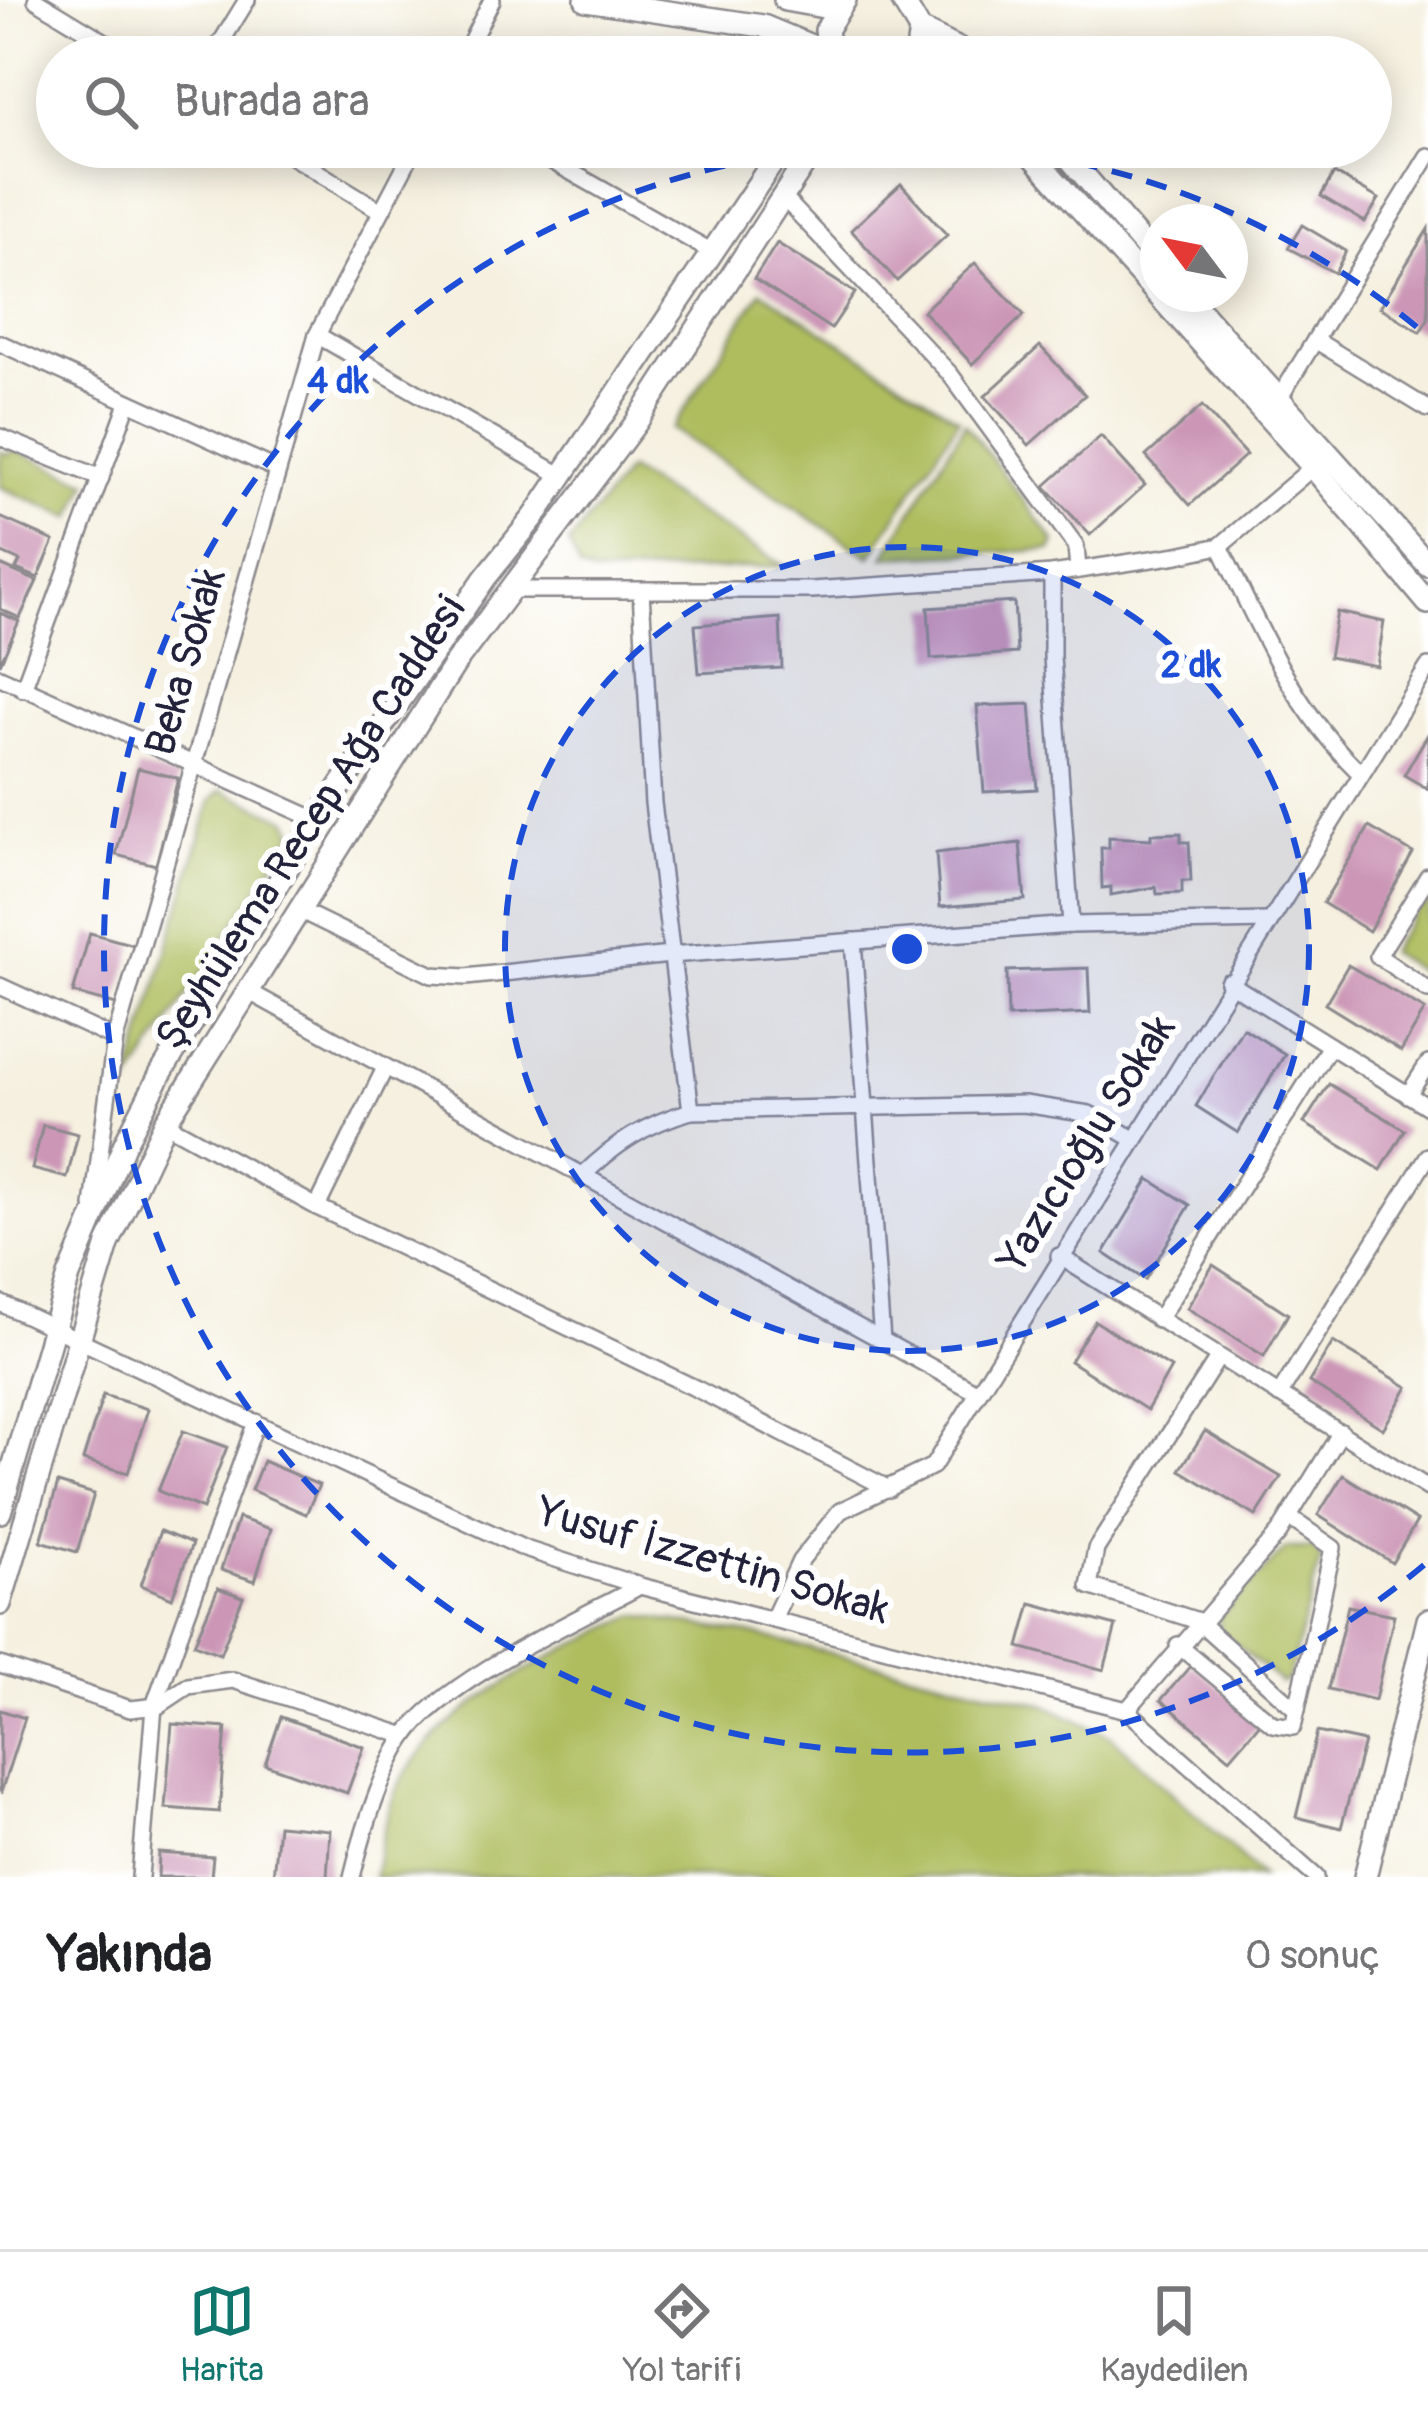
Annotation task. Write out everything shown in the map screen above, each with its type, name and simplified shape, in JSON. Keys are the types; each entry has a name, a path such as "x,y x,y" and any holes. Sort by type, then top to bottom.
{"street":[{"path":"36,0 95,36"},
{"path":"225,36 247,0"},
{"path":"474,36 492,0"},
{"path":"586,0 779,30 791,36"},
{"path":"785,0 840,5 827,36"},
{"path":"914,11 947,36"},
{"path":"779,30 783,36"},
{"path":"1277,402 1428,156"},
{"path":"311,168 381,211"},
{"name":"Beka Sokak","path":"91,1218 115,1040 316,335 404,168"},
{"path":"564,168 714,253"},
{"name":"Şeyhülema Recep Ağa Caddesi","path":"0,1511 91,1218 161,1073 317,820 484,578 562,476 769,168"},
{"name":"Şeyhülema Recep Ağa Caddesi","path":"0,1604 108,1244 165,1123 297,909 509,590 636,423 801,168"},
{"path":"1043,168 1313,467 1428,603"},
{"path":"1078,168 1140,241"},
{"path":"783,197 950,374 1076,546 1078,570"},
{"path":"1200,312 1428,565"},
{"path":"316,335 562,476"},
{"path":"1315,340 1428,409"},
{"path":"0,343 278,470"},
{"path":"23,688 128,404"},
{"path":"0,437 101,478"},
{"path":"509,590 812,590 1052,574 1220,546 1313,467"},
{"path":"1220,546 1299,704 1324,740 1361,774"},
{"path":"1052,574 1052,657 1071,926"},
{"path":"641,591 653,803 691,1111"},
{"name":"Yazıcıoğlu Sokak","path":"774,1618 800,1561 840,1511 933,1466 1228,982 1428,667"},
{"path":"0,677 317,820"},
{"path":"1428,876 1378,956 1428,990"},
{"path":"297,909 432,975 466,977 853,941 1071,926 1268,921"},
{"path":"853,941 882,1341"},
{"path":"1228,982 1428,1107"},
{"path":"0,986 115,1040"},
{"path":"246,990 384,1070 979,1393"},
{"path":"1158,1320 1330,1046"},
{"path":"1408,1095 1428,1064"},
{"path":"317,1207 384,1070"},
{"path":"580,1177 611,1147 652,1122 691,1111 1024,1103 1089,1114 1132,1138"},
{"path":"165,1123 317,1207 717,1399 889,1489"},
{"path":"1279,1395 1428,1156"},
{"path":"1059,1256 1428,1488"},
{"name":"Yusuf İzzettin Sokak","path":"0,1303 525,1549 640,1586 1127,1709 1316,1877"},
{"path":"1218,1358 1096,1549 1089,1586 1198,1622 1297,1710"},
{"path":"140,1877 154,1706 256,1422"},
{"path":"1127,1709 1290,1518 1341,1432"},
{"path":"1178,1645 1273,1724 1293,1727 1333,1549 1290,1518"},
{"path":"352,1877 372,1811 406,1736 448,1697 640,1586"},
{"path":"1365,1877 1428,1620"},
{"path":"0,1664 130,1709 154,1706 188,1686 233,1680 406,1736"}],"green space":[{"path":"761,291 959,419 870,557 672,429"},
{"path":"965,423 1055,542 1051,550 884,557"},
{"path":"13,449 88,482 72,518 0,487 0,451 9,455"},
{"path":"628,470 784,566 595,575 579,569 569,543"},
{"path":"221,790 289,820 294,833 127,1087 211,800"},
{"path":"1428,892 1428,977 1389,952"},
{"path":"1287,1548 1313,1548 1321,1558 1288,1680 1281,1683 1220,1631 1218,1618"},
{"path":"636,1615 760,1636 1043,1704 1111,1736 1262,1877 374,1877 398,1787 442,1730 503,1684"}],"building":[{"path":"1334,173 1379,199 1365,222 1321,196"},
{"path":"901,184 947,235 897,281 851,230"},
{"path":"1302,225 1346,251 1335,273 1288,248"},
{"path":"1428,229 1428,319 1420,332 1380,307"},
{"path":"777,243 855,293 831,329 754,279"},
{"path":"975,263 1024,315 972,364 923,311"},
{"path":"1040,346 1085,395 1029,445 985,396"},
{"path":"1202,406 1246,455 1190,505 1146,456"},
{"path":"1101,436 1145,485 1090,535 1045,486"},
{"path":"0,517 54,541 38,578 16,569 20,561 0,552"},
{"path":"0,565 37,581 20,618 0,609"},
{"path":"1014,602 1017,653 931,659 928,608"},
{"path":"1337,612 1384,622 1377,666 1329,657"},
{"path":"0,613 19,621 0,664"},
{"path":"780,618 782,668 699,673 695,625"},
{"path":"1030,704 1037,789 984,792 977,706"},
{"path":"1428,734 1428,789 1404,775"},
{"path":"138,768 178,778 156,865 116,855"},
{"path":"1369,827 1413,853 1369,931 1323,903"},
{"path":"1181,833 1181,842 1189,842 1191,881 1182,881 1182,893 1157,894 1156,887 1111,895 1111,887 1102,888 1101,848 1109,848 1109,837 1151,839 1151,834"},
{"path":"1020,843 1025,900 940,907 936,853"},
{"path":"90,933 134,945 116,1005 73,993"},
{"path":"1348,965 1425,1010 1401,1051 1325,1004"},
{"path":"1088,968 1090,1013 1008,1017 1007,971"},
{"path":"1243,1028 1285,1054 1238,1133 1196,1106"},
{"path":"1329,1084 1405,1130 1381,1170 1304,1123"},
{"path":"43,1125 78,1134 67,1178 32,1169"},
{"path":"1149,1179 1190,1205 1145,1280 1104,1253"},
{"path":"1213,1265 1288,1314 1264,1356 1187,1308"},
{"path":"1095,1321 1171,1368 1147,1410 1070,1361"},
{"path":"1333,1342 1408,1387 1383,1429 1309,1382"},
{"path":"103,1395 148,1409 128,1473 83,1460"},
{"path":"183,1431 227,1447 203,1509 158,1491"},
{"path":"1205,1431 1281,1477 1256,1516 1180,1470"},
{"path":"263,1461 319,1485 306,1514 251,1490"},
{"path":"1343,1475 1417,1521 1392,1563 1318,1515"},
{"path":"58,1483 94,1494 77,1552 41,1541"},
{"path":"238,1518 271,1529 255,1581 221,1570"},
{"path":"160,1531 192,1544 172,1598 141,1585"},
{"path":"218,1588 243,1597 220,1654 194,1644"},
{"path":"1031,1603 1116,1626 1104,1670 1019,1647"},
{"path":"1348,1606 1394,1615 1375,1700 1328,1689"},
{"path":"1192,1664 1261,1722 1230,1758 1161,1700"},
{"path":"0,1710 25,1718 1,1792 0,1791"},
{"path":"281,1717 364,1747 347,1793 265,1764"},
{"path":"172,1724 226,1728 219,1812 165,1808"},
{"path":"1317,1732 1364,1742 1341,1828 1296,1817"},
{"path":"278,1825 330,1830 327,1877 273,1877"},
{"path":"159,1853 213,1857 211,1877 158,1877"}]}
